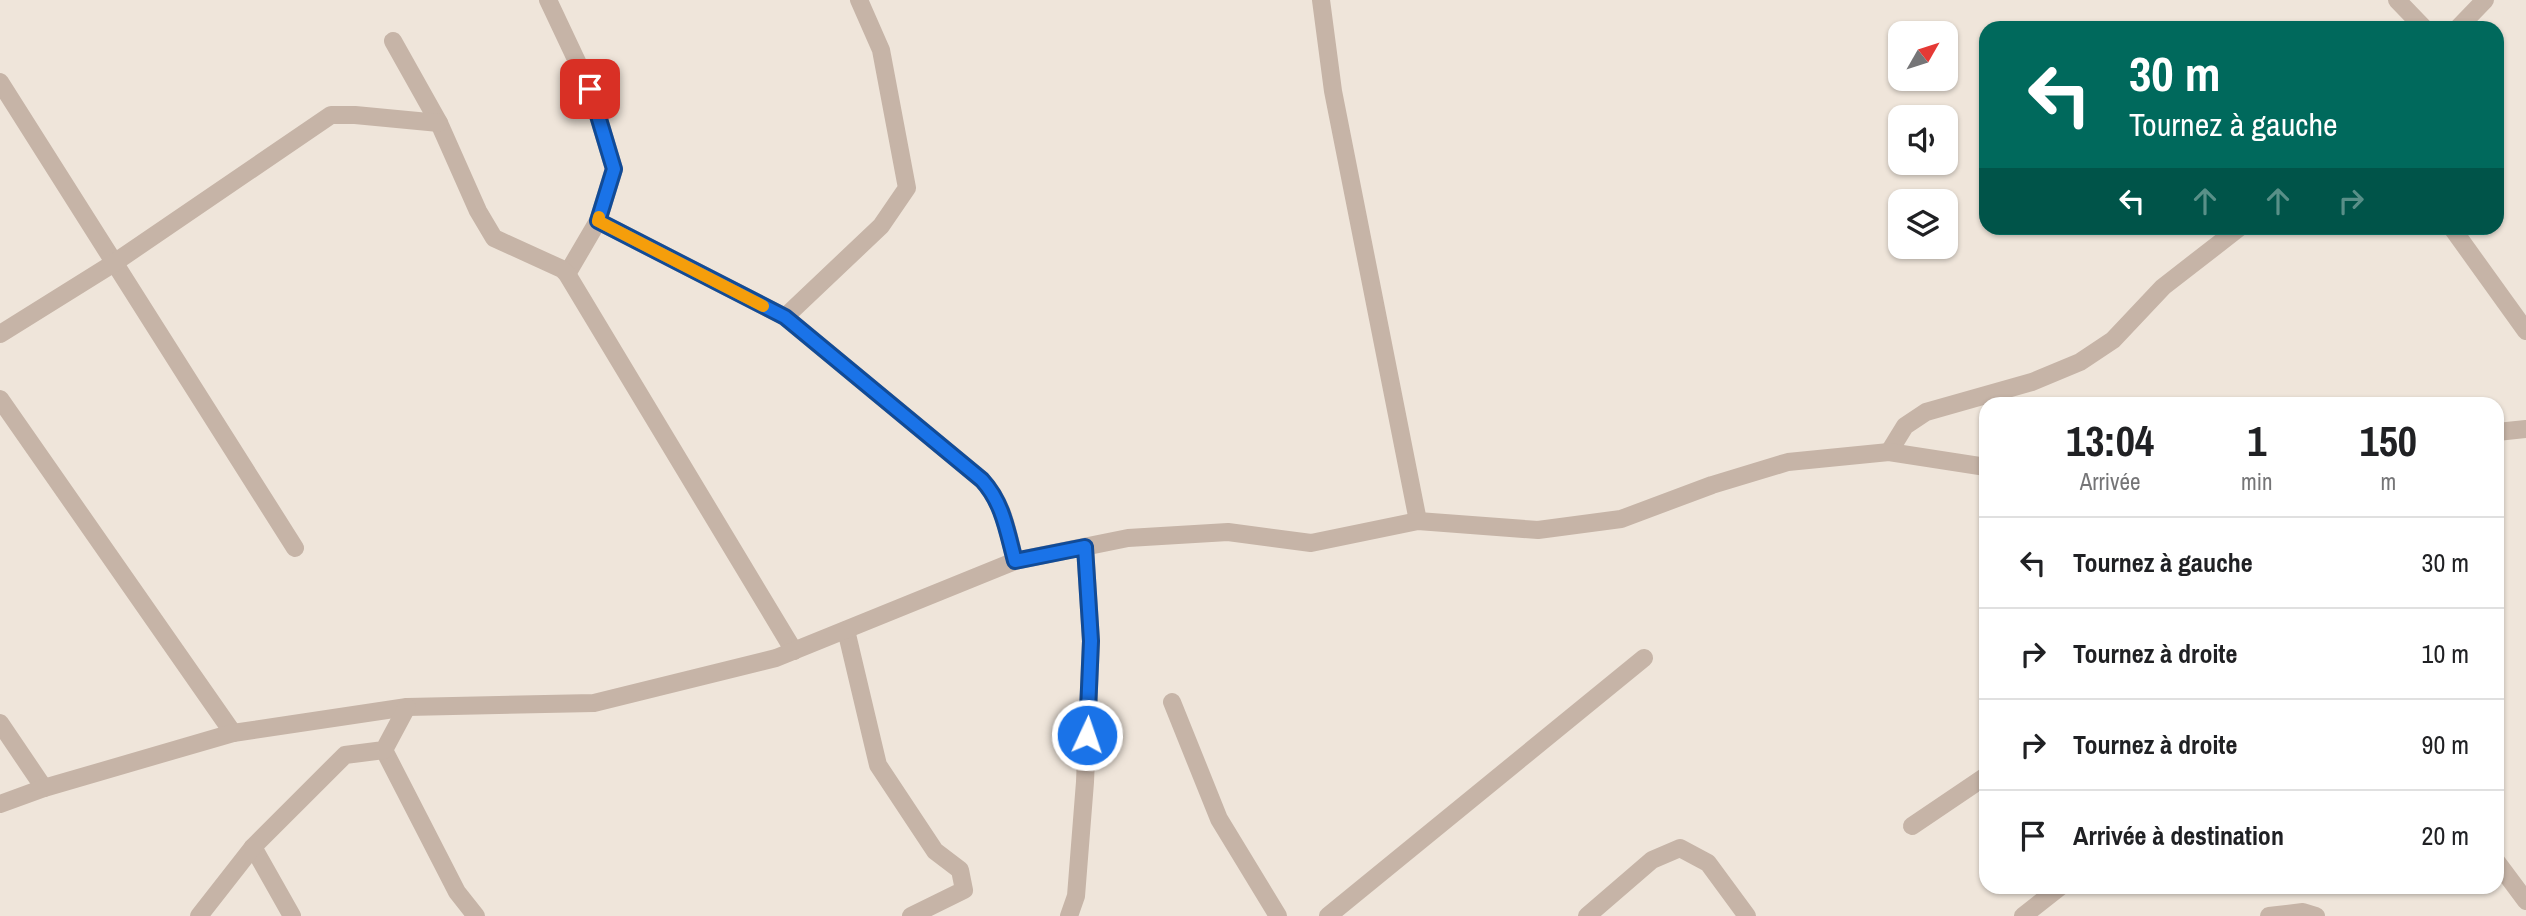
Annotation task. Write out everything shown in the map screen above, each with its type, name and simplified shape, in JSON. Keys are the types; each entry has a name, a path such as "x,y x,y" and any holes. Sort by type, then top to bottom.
{"street":[{"path":"548,0 590,89 614,169 598,221 567,274"},
{"path":"785,317 881,226 907,188 881,50 859,0"},
{"path":"1321,0 1333,91 1418,521"},
{"path":"2397,0 2417,21"},
{"path":"2466,21 2485,0"},
{"path":"393,41 439,123 478,211 494,238 562,269 567,274 794,651"},
{"path":"0,82 295,548"},
{"path":"0,334 114,263 331,115 439,123"},
{"path":"598,221 785,317 982,480 994,493 1002,511 1015,561"},
{"path":"1889,452 1905,426 1926,412 2032,382 2080,362 2113,340 2163,288 2230,235"},
{"path":"2457,235 2526,331"},
{"path":"0,399 233,733"},
{"path":"2504,431 2526,429"},
{"path":"0,804 44,788 233,733 407,707 594,703 775,658 1015,561 1128,538 1228,532 1311,543 1418,521 1538,530 1621,519 1713,485 1788,462 1889,452 1979,466"},
{"path":"1069,916 1076,895 1086,769 1091,641 1085,547"},
{"path":"846,630 878,765 935,851 960,870 964,890 911,916"},
{"path":"1328,916 1644,658"},
{"path":"1172,702 1219,819 1278,916"},
{"path":"384,750 407,707"},
{"path":"0,723 44,788"},
{"path":"199,916 253,847 345,755 384,750"},
{"path":"384,750 457,892 476,916"},
{"path":"1912,826 1979,781"},
{"path":"253,847 292,916"},
{"path":"1587,916 1652,860 1679,848 1708,863 1747,916"},
{"path":"2504,871 2526,901"},
{"path":"2023,916 2051,894"},
{"path":"2269,916 2303,912 2316,916"}],"slow traffic":[{"path":"599,217 598,221 763,306"}],"route":[{"path":"590,89 614,169 598,221 785,317 982,480 994,493 1002,511 1015,561 1085,547 1091,641 1087,735"}]}
